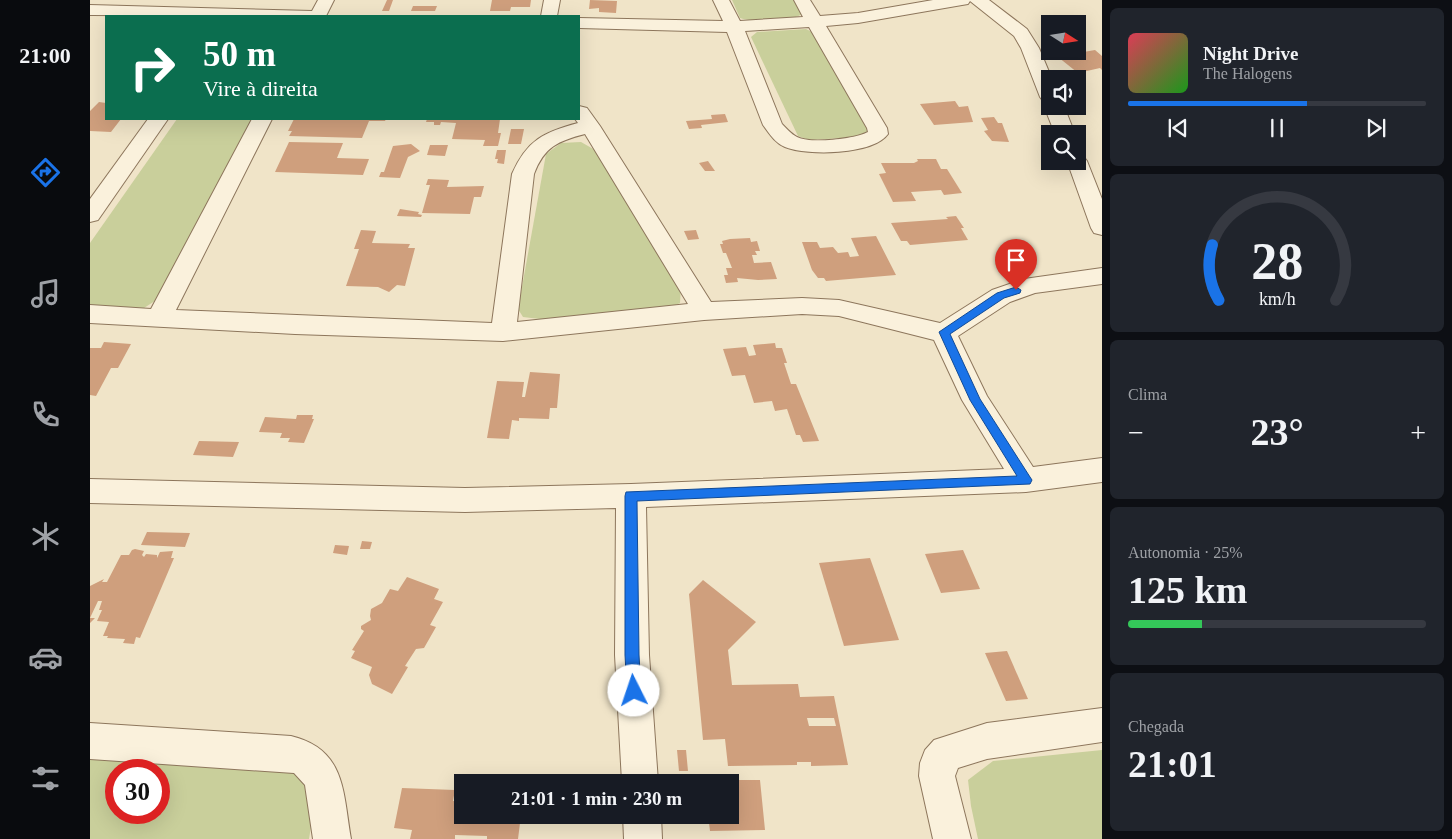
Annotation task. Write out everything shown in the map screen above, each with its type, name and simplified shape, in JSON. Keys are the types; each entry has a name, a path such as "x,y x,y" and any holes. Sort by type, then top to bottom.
{"street":[{"path":"318,15 326,0"},
{"path":"549,15 552,0"},
{"path":"721,0 774,125 782,136 791,142 803,146 865,142 874,138 878,134 877,128 802,0"},
{"path":"580,23 734,28 858,18 962,0"},
{"path":"978,0 1021,33 1030,48 1041,74"},
{"path":"90,10 273,15"},
{"path":"503,332 524,174 528,160 534,150 544,142 584,119 704,310"},
{"path":"90,215 157,120"},
{"path":"158,318 261,120"},
{"path":"1083,170 1094,186 1102,228"},
{"path":"90,314 295,325 503,332 704,310 802,306 839,308 944,332 1001,296 1032,285 1102,276"},
{"path":"944,332 975,400 1026,480"},
{"path":"90,491 465,500 631,496 1026,480 1102,470"},
{"path":"631,496 632,655 639,774"},
{"path":"952,839 938,776 938,763 947,753 987,740 1102,725"},
{"path":"90,741 291,754 306,759 315,767 326,795 331,838"},
{"path":"642,824 643,839"}],"green space":[{"path":"732,0 794,0 802,14 781,21 746,20 740,18"},
{"path":"806,29 816,34 869,130 861,137 809,140 798,136 751,37 757,32"},
{"path":"176,120 255,120 161,297 144,308 90,305 90,243"},
{"path":"581,142 595,150 681,286 680,303 670,308 548,320 523,317 518,309 546,154 561,143"},
{"path":"1102,750 1102,839 978,839 968,780 993,761"},
{"path":"90,757 116,759 105,759 105,824 170,824 170,763 301,773 316,796 309,839 90,839"}],"building":[{"path":"387,0 393,0 389,11 382,11"},
{"path":"492,0 531,0 530,7 511,7 510,11 490,11"},
{"path":"590,0 617,1 616,13 599,12 599,8 589,9"},
{"path":"413,6 437,6 435,11 411,11"},
{"path":"1095,50 1102,56 1102,70 1100,68 1086,71 1074,70 1062,60 1086,60 1086,52"},
{"path":"955,101 959,107 968,106 973,122 934,125 920,104"},
{"path":"99,102 105,103 105,120 120,120 111,132 90,131 90,111"},
{"path":"725,114 728,122 701,125 702,128 689,129 686,121 712,119 711,115"},
{"path":"994,117 998,123 1002,123 1009,142 992,141 984,131 988,130 981,118"},
{"path":"294,120 386,120 369,121 362,138 289,136 292,131 288,131"},
{"path":"427,120 500,120 498,133 501,133 498,146 483,146 485,140 452,139 456,123 441,122 440,125 434,125 434,122 426,122"},
{"path":"511,129 524,129 521,144 508,144"},
{"path":"289,142 343,143 337,158 369,159 363,175 275,172"},
{"path":"411,144 420,151 408,157 400,178 379,177 381,172 384,172 393,146"},
{"path":"430,145 448,145 445,156 427,155"},
{"path":"497,150 506,150 504,164 497,163 498,159 495,159"},
{"path":"917,159 936,159 941,169 947,169 962,193 944,195 941,190 911,192 916,201 893,202 879,174 886,173 881,163 914,163 918,161"},
{"path":"708,161 715,171 705,171 699,163"},
{"path":"428,179 449,180 447,187 484,186 481,197 474,197 470,214 422,213 430,185 426,185"},
{"path":"400,209 419,212 418,214 422,215 421,217 397,216"},
{"path":"956,216 964,228 961,228 968,240 910,245 907,241 901,241 891,223 948,219 946,217"},
{"path":"361,230 376,231 372,243 410,244 408,248 415,248 405,286 397,285 389,292 378,287 346,286 359,249 354,249"},
{"path":"696,230 699,239 688,240 684,231"},
{"path":"876,236 896,275 826,281 824,278 818,278 812,270 802,242 817,242 820,248 833,247 838,253 848,252 850,257 859,256 851,238"},
{"path":"750,238 751,242 757,241 760,251 755,251 757,255 752,255 754,263 771,262 777,279 737,278 738,282 726,283 724,275 728,275 726,268 732,268 720,244 723,244 722,241 730,239"},
{"path":"104,342 131,344 118,368 111,368 96,396 90,395 90,348 101,348"},
{"path":"775,343 776,348 782,348 787,363 784,363 791,384 796,384 819,441 803,442 800,435 796,435 787,409 775,411 772,401 754,403 745,375 732,376 723,349 746,347 749,356 756,355 753,345"},
{"path":"530,372 560,374 557,408 550,408 549,419 519,418 519,421 512,420 509,439 487,438 497,381 524,382 522,397 525,397"},
{"path":"297,415 313,415 312,419 314,419 304,443 288,442 290,438 280,438 282,433 259,432 265,417 296,419"},
{"path":"199,441 239,442 233,457 193,455"},
{"path":"147,532 190,533 185,547 141,545"},
{"path":"362,541 372,542 370,549 360,549"},
{"path":"335,545 349,546 347,555 333,553"},
{"path":"135,549 144,551 142,555 144,557 146,554 157,555 157,558 160,552 173,551 171,558 174,558 140,638 136,637 134,644 123,643 125,639 103,636 109,622 97,621 102,610 99,610 102,601 98,601 90,618 90,586 104,579 102,582 107,582 121,555 129,555"},
{"path":"963,550 980,589 941,593 925,554"},
{"path":"870,558 899,640 844,646 819,563"},
{"path":"407,577 439,589 434,599 443,602 430,625 436,627 424,648 416,649 405,666 408,667 392,694 372,684 369,675 372,667 351,658 355,651 352,650 364,631 361,629 361,626 371,620 371,609 382,603 390,589 398,591"},
{"path":"703,580 756,622 728,650 732,685 798,684 800,697 834,696 848,765 811,766 811,762 797,762 797,765 728,766 725,739 703,740 689,594","holes":["807,718 834,718 836,726 809,726"]},
{"path":"1007,651 1028,699 1006,701 985,653"},
{"path":"677,750 686,750 688,771 679,771"},
{"path":"739,780 760,780 765,830 710,831 709,824 739,824"},
{"path":"402,788 454,790 454,824 520,824 518,839 487,839 487,836 455,835 455,839 410,839 412,830 394,828"}],"route":[{"path":"634,691 631,496 1026,480 975,400 944,332 1001,296 1016,290"}]}
